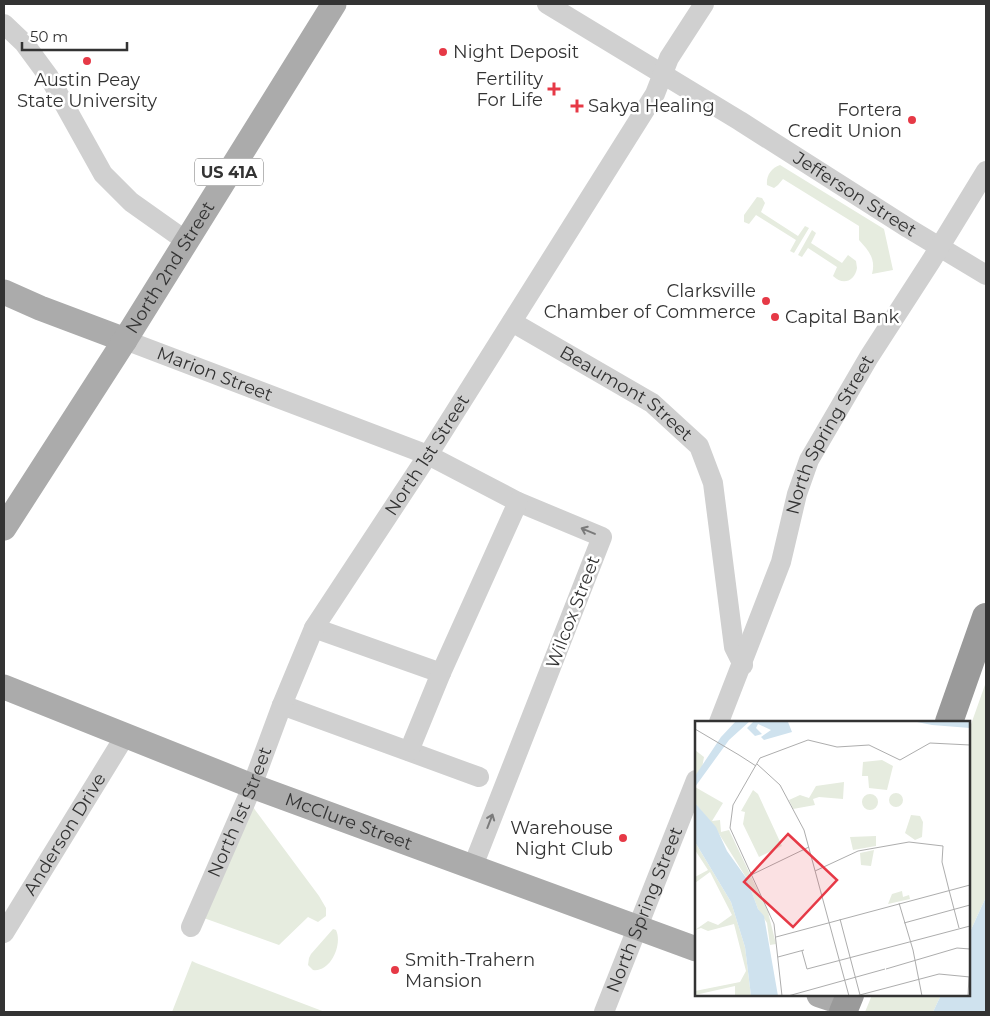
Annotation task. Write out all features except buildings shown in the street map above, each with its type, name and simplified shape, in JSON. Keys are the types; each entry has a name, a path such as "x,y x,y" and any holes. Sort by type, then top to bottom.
{"highway":[{"path":"948,721 986,617"}],"main road":[{"name":"North 2nd Street","path":"4,528 125,340 334,4"},
{"name":"Marion Street","path":"4,292 40,308 125,340"},
{"name":"McClure Street","path":"4,687 252,786 695,949"},
{"path":"822,996 846,1004"}],"street":[{"name":"Jefferson Street","path":"547,4 986,275"},
{"name":"North 1st Street","path":"191,927 252,786 282,705 314,628 428,455 655,94 669,58 704,4"},
{"path":"4,24 24,43 49,77 103,174 130,202 186,241"},
{"name":"North Spring Street","path":"720,721 781,562 797,494 809,460 869,357 940,247 986,171"},
{"name":"Beaumont Street","path":"512,322 652,403 698,446 713,483 734,647 743,664"},
{"name":"Marion Street","path":"125,340 428,455"},
{"name":"Wilcox Street","path":"428,455 518,502 602,537 473,866"},
{"path":"409,751 518,502"},
{"path":"314,628 442,673"},
{"path":"282,705 479,777"},
{"name":"Anderson Drive","path":"4,933 125,736"},
{"name":"North Spring Street","path":"604,1012 695,782"}],"shaded area":[{"path":"780,165 884,229 893,270 872,274 873,264 869,252 859,240 859,226 783,179 774,188 767,185 767,178 770,173"},
{"path":"757,197 762,198 765,203 761,212 798,236 805,226 809,228 794,253 790,251 796,240 756,215 749,224 744,222 744,215"},
{"path":"812,230 816,233 811,243 842,263 848,255 856,261 856,272 851,279 841,281 837,279 833,276 837,267 808,248 802,257 798,255"},
{"path":"986,682 986,897 970,932 970,727"},
{"path":"250,803 326,908 326,916 318,922 308,917 279,945 201,917"},
{"path":"333,929 336,930 338,936 334,957 325,967 313,970 308,965 309,958"},
{"path":"192,961 196,963 325,1012 172,1012"},
{"path":"872,996 941,996 933,1012 865,1012"}],"water":[{"path":"986,897 986,1012 933,1012 941,996 970,996 970,932"}],"place":[{"name":"Night Deposit","path":"443,52"},
{"name":"Austin Peay State University","path":"87,61"},
{"name":"Fertility For Life","path":"554,89"},
{"name":"Sakya Healing","path":"577,106"},
{"name":"Fortera Credit Union","path":"912,120"},
{"name":"Clarksville Chamber of Commerce","path":"766,301"},
{"name":"Capital Bank","path":"775,317"},
{"name":"Warehouse Night Club","path":"623,838"},
{"name":"Smith-Trahern Mansion","path":"395,970"}]}
